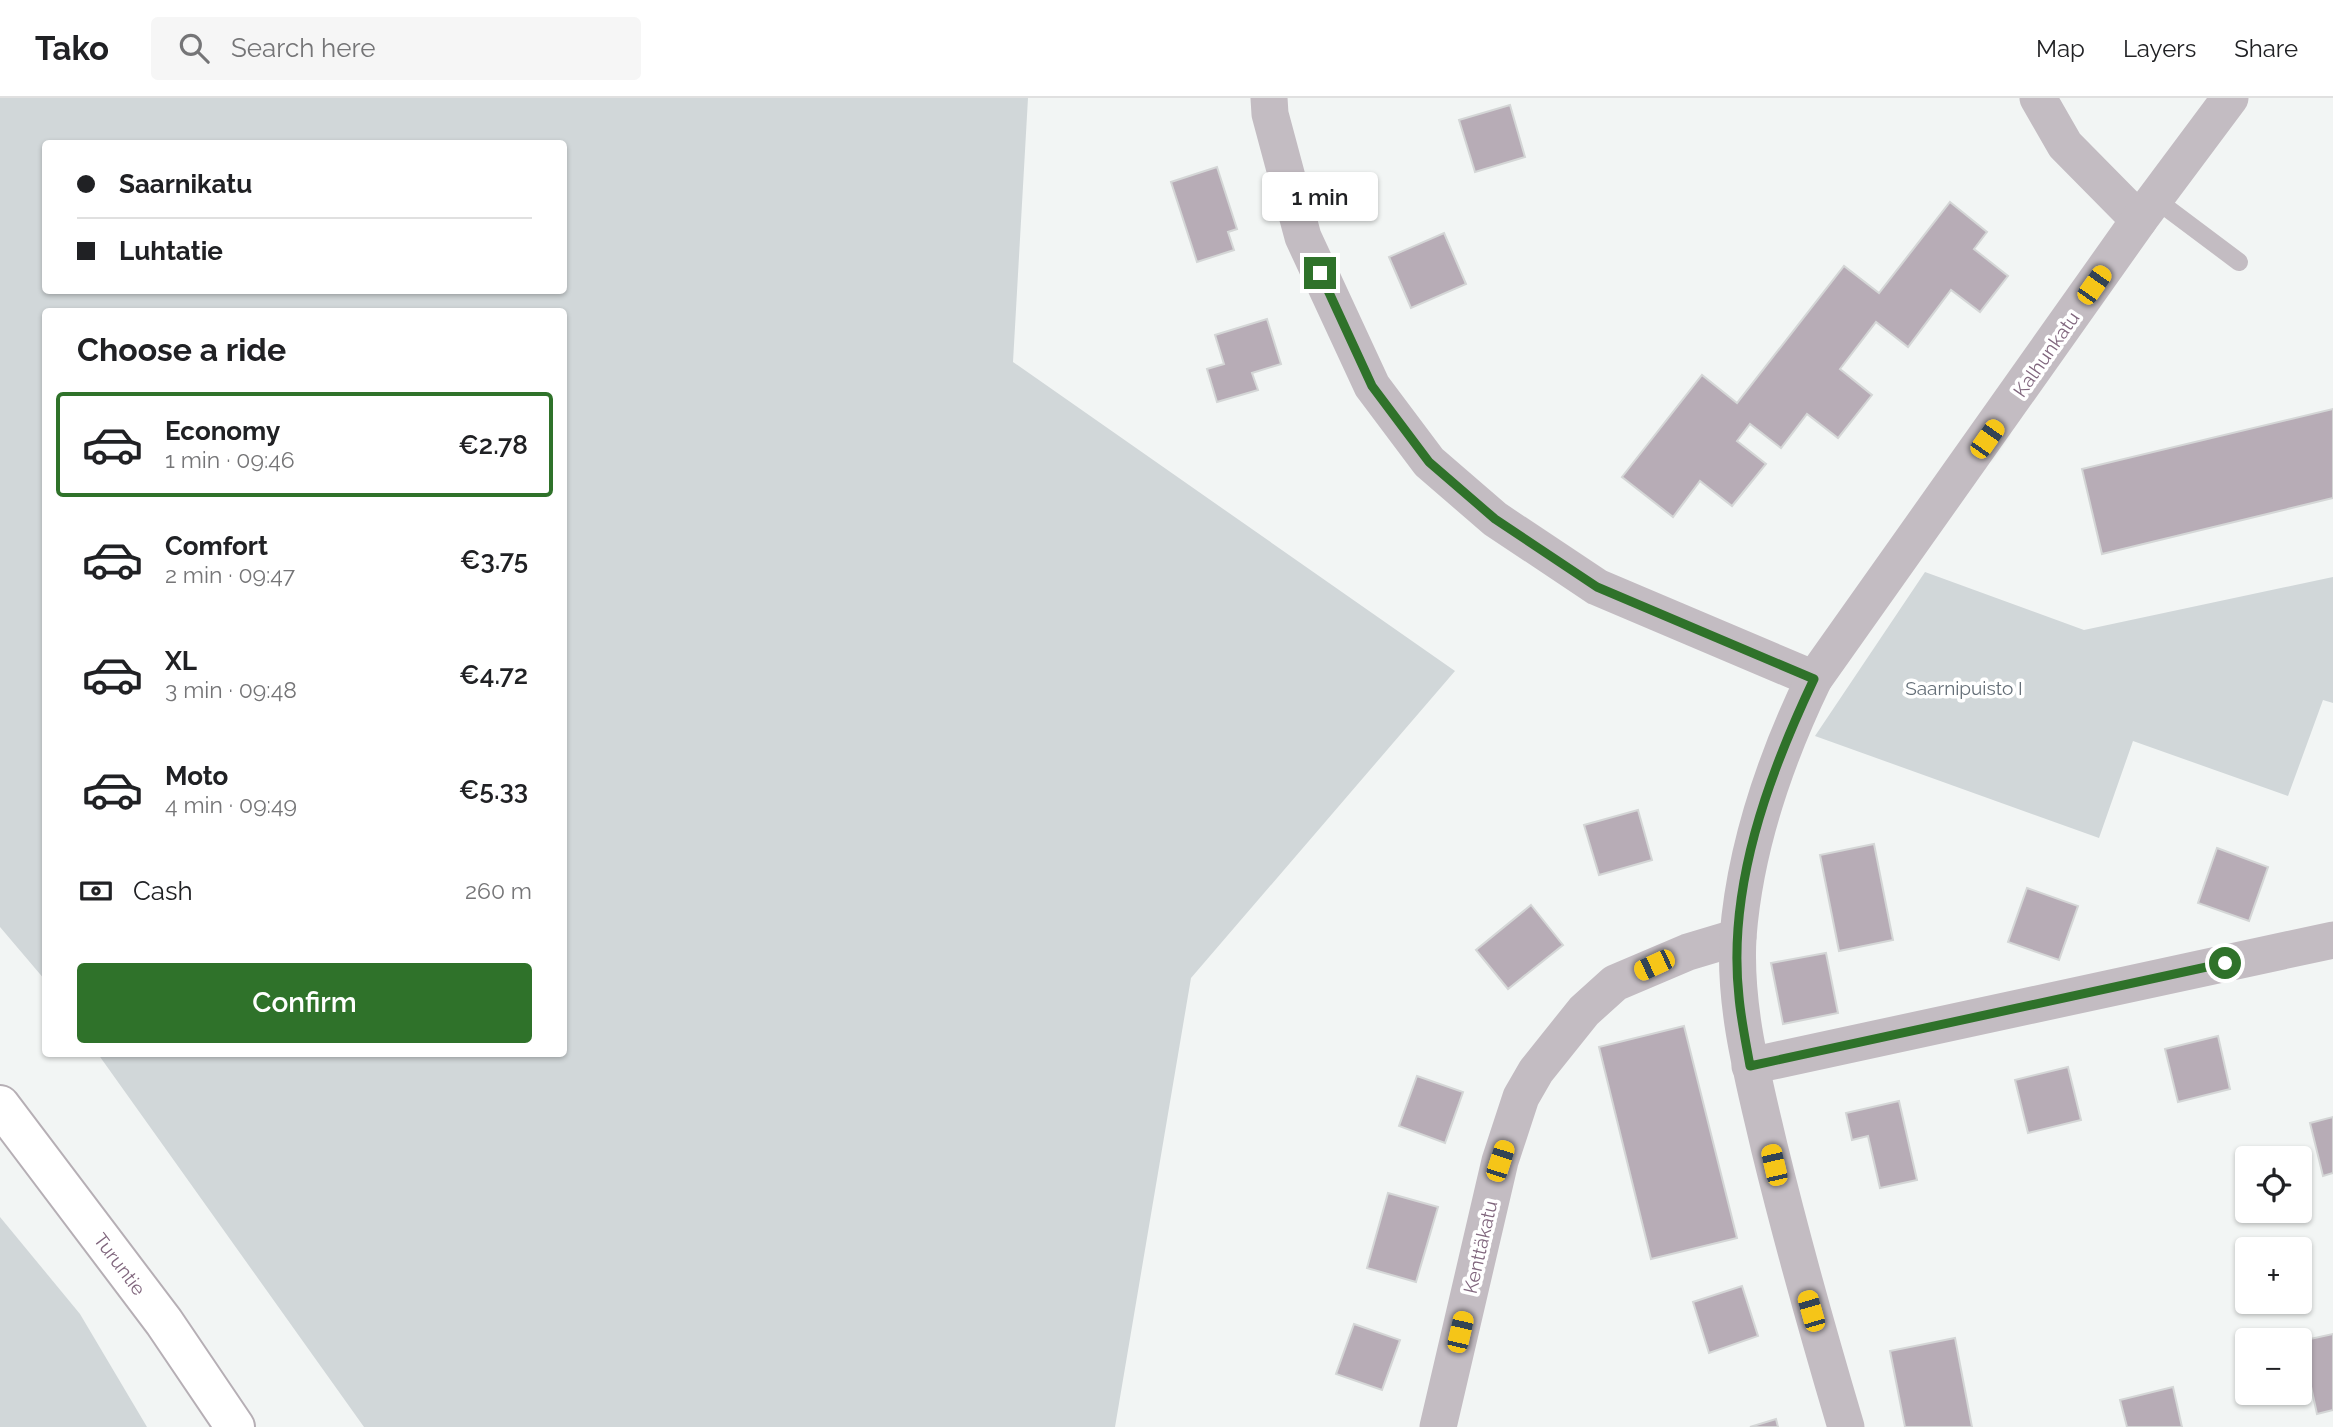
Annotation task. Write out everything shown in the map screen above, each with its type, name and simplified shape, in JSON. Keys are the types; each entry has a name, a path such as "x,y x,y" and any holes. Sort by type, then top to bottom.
{"highway":[{"name":"Turuntie","path":"0,1105 164,1322 235,1427"}],"street":[{"path":"1269,98 1270,114 1303,237 1372,386 1429,462 1495,519 1597,587 1814,679"},
{"path":"2038,98 2066,145 2147,209"},
{"name":"Kalhunkatu","path":"1846,1427 1798,1264 1750,1066 1738,996 1738,937 1745,881 1760,813 1787,735 1814,679 2147,209 2230,98"},
{"name":"Kenttäkatu","path":"1438,1427 1500,1161 1521,1097 1536,1071 1584,1011 1615,983 1688,952 1738,937"},
{"path":"1750,1066 2333,940"}],"lane":[{"path":"2147,209 2239,262"}],"green space":[{"path":"0,98 1028,98 1013,362 1455,671 1191,978 1115,1427 364,1427 100,1057 567,1057 567,308 42,308 42,976 0,927"},
{"name":"Saarnipuisto I","path":"1925,572 2084,630 2333,577 2333,703 2323,700 2288,796 2133,741 2099,838 1815,736"},
{"path":"0,1217 80,1314 147,1427 0,1427"}],"building":[{"path":"1510,105 1525,157 1475,172 1459,120"},
{"path":"1217,167 1237,229 1228,232 1234,250 1197,262 1171,182"},
{"path":"1950,202 1987,232 1974,249 2008,276 1980,312 1951,290 1908,347 1876,322 1840,369 1872,395 1838,438 1807,414 1781,448 1750,424 1737,441 1766,464 1732,506 1700,481 1673,517 1622,477 1702,375 1737,403 1844,266 1879,293"},
{"path":"1444,233 1466,284 1411,308 1389,257"},
{"path":"1267,319 1281,364 1252,373 1258,390 1217,402 1207,369 1224,364 1215,335"},
{"path":"2333,409 2333,498 2102,554 2082,469"},
{"path":"1638,810 1652,860 1599,875 1584,825"},
{"path":"1874,844 1893,940 1839,951 1820,855"},
{"path":"2217,848 2268,867 2249,921 2198,903"},
{"path":"2027,888 2078,906 2059,960 2008,942"},
{"path":"1531,905 1563,945 1508,989 1476,950"},
{"path":"1826,953 1838,1013 1783,1024 1771,963"},
{"path":"1684,1026 1737,1238 1651,1259 1599,1047"},
{"path":"2218,1036 2230,1089 2178,1102 2165,1049"},
{"path":"2068,1067 2081,1120 2028,1133 2015,1080"},
{"path":"1417,1076 1463,1092 1445,1143 1399,1126"},
{"path":"1899,1101 1917,1180 1880,1188 1868,1136 1852,1140 1846,1113"},
{"path":"2333,1117 2333,1173 2323,1176 2310,1123"},
{"path":"1388,1193 1438,1207 1416,1282 1367,1268"},
{"path":"1742,1286 1758,1336 1709,1353 1693,1302"},
{"path":"1354,1324 1400,1340 1382,1390 1336,1374"},
{"path":"2333,1334 2333,1410 2317,1414 2312,1391 2312,1339"},
{"path":"1955,1338 1972,1427 1905,1427 1890,1351"},
{"path":"2173,1387 2182,1427 2127,1427 2120,1400"},
{"path":"1776,1419 1778,1427 1750,1427"}],"route":[{"path":"1320,273 1372,386 1429,462 1495,519 1597,587 1675,621 1765,655 1814,679 1787,735 1760,813 1745,881 1738,937 1738,996 1750,1066 1794,1054 2225,963"}]}
